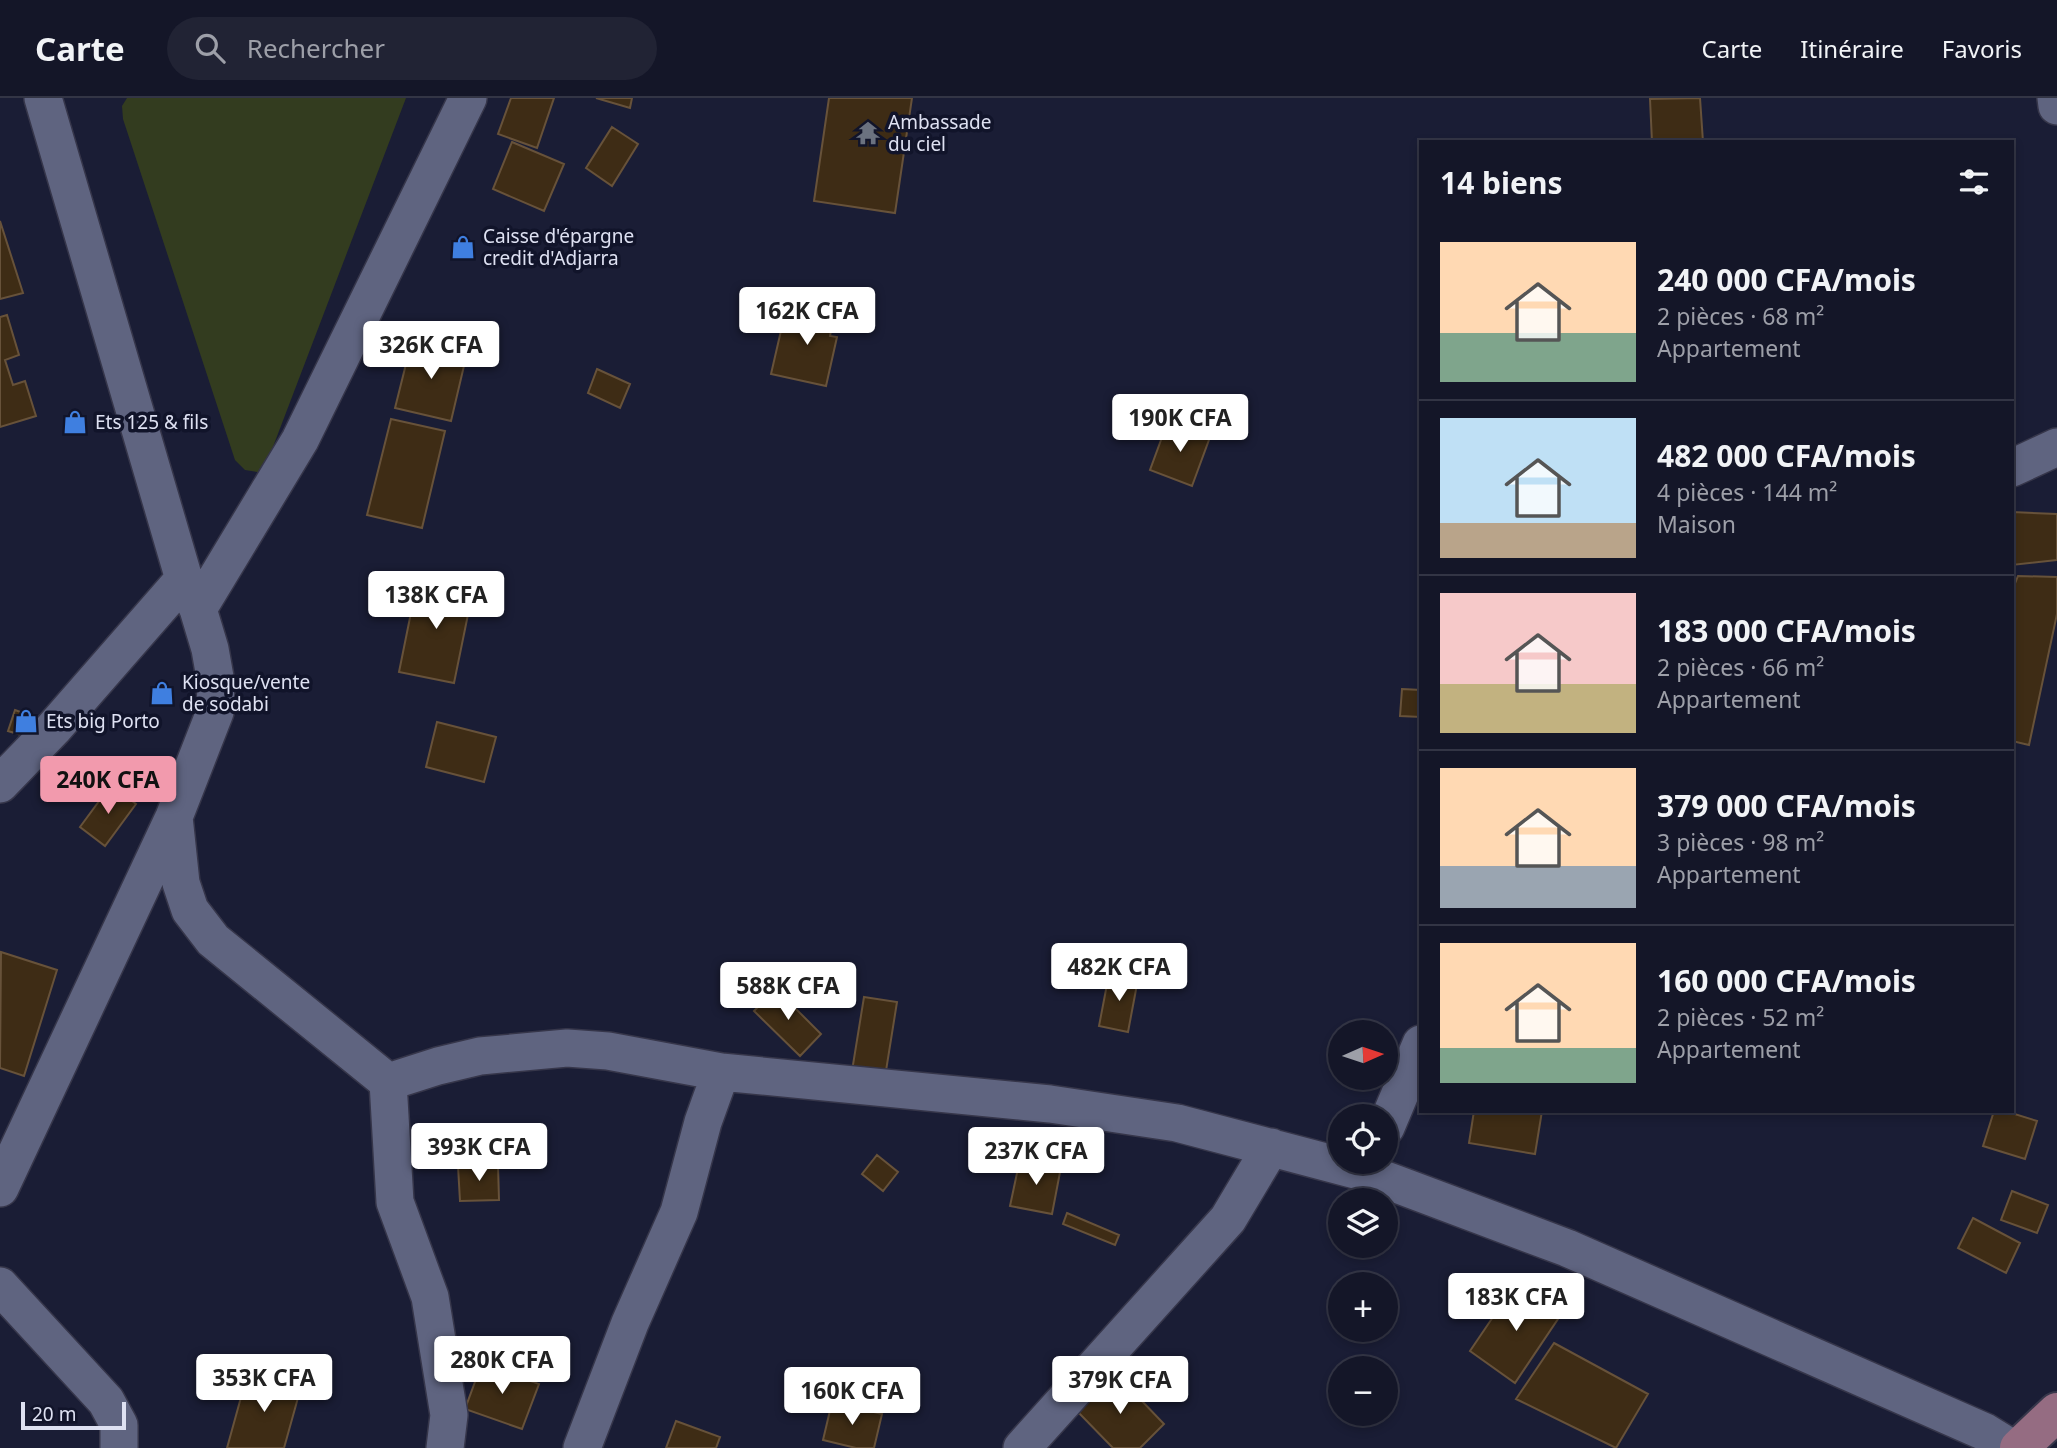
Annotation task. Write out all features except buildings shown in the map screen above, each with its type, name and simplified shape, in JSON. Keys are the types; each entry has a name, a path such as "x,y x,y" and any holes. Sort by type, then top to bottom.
{"main road":[{"path":"2019,1448 2057,1412"}],"street":[{"path":"0,1188 174,817 215,712 216,683 43,98"},
{"path":"0,784 191,594 300,440 468,98"},
{"path":"2056,98 2057,106"},
{"path":"2014,467 2057,447"},
{"path":"174,817 181,883 190,910 212,940 388,1082 395,1202 430,1297 449,1415 445,1448"},
{"path":"388,1082 480,1056 567,1048 608,1051 721,1072 1049,1104 1177,1123 1328,1159"},
{"path":"1396,1104 1419,1049"},
{"path":"582,1448 630,1323 679,1212 703,1122 721,1072"},
{"path":"1022,1448 1228,1219 1271,1147"},
{"path":"1386,1174 1567,1248 1972,1426 2011,1448"},
{"path":"0,1286 106,1401 119,1425 119,1448"}],"green space":[{"path":"127,98 406,98 263,473 245,470 235,460 123,119 122,106"}],"place":[{"name":"Ambassade du ciel","path":"868,133"},
{"name":"Caisse d'épargne credit d'Adjarra","path":"463,247"},
{"name":"Ets 125 & fils","path":"75,422"},
{"name":"Kiosque/vente de sodabi","path":"162,693"},
{"name":"Ets big Porto","path":"26,721"}]}
